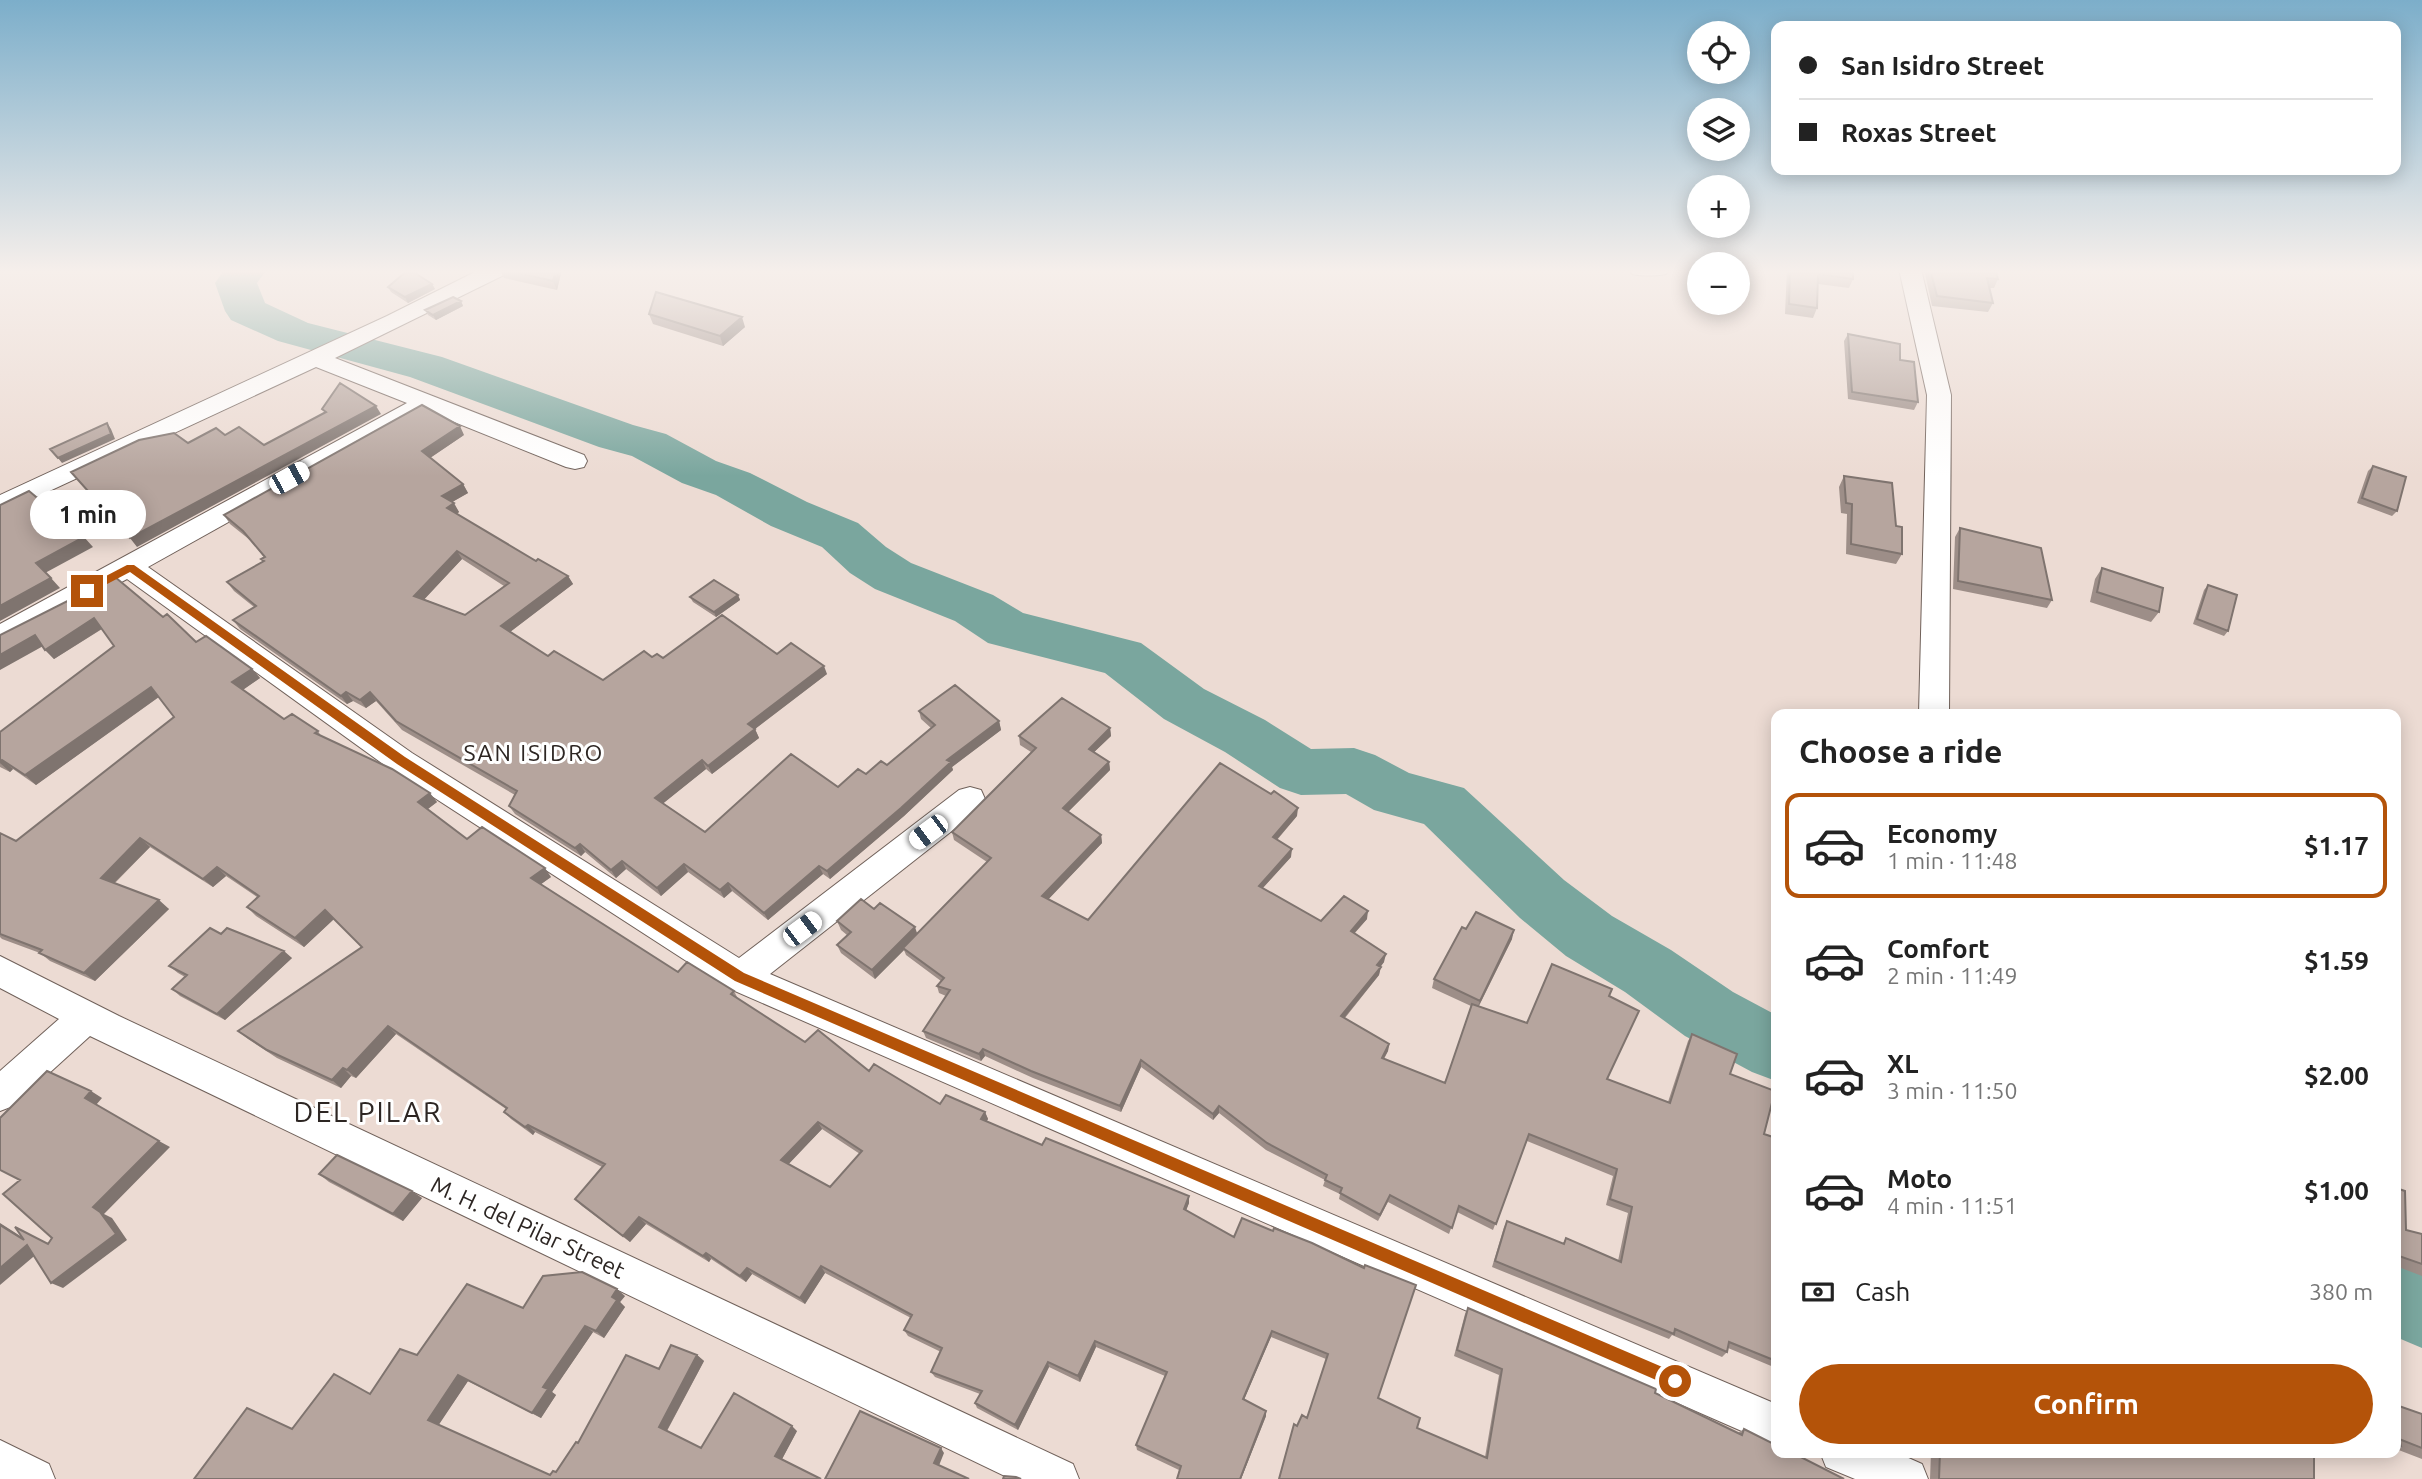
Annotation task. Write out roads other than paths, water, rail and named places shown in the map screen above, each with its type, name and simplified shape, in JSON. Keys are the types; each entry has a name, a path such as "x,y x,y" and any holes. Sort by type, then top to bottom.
{"street":[{"path":"0,505 358,338"},
{"path":"1926,338 1939,395 1934,709"},
{"path":"319,356 575,461"},
{"path":"0,637 426,402"},
{"path":"130,567 401,761 740,977 1771,1422"},
{"path":"740,977 970,799"},
{"name":"M. H. del Pilar Street","path":"0,971 88,1016 1058,1479"},
{"path":"0,1094 88,1016"},
{"path":"1856,1458 1887,1470"},
{"path":"0,1461 34,1479"}],"waterway":[{"path":"316,338 426,367 616,436 649,445 699,472 733,484 789,514 840,535 868,560 893,576 974,608 1007,629 1122,657 1184,704 1245,736 1301,772 1354,771 1395,793 1443,805 1542,899 1589,936 1648,971 1709,1014 1771,1047"},
{"path":"2401,1300 2422,1309"}],"district":[{"name":"SAN ISIDRO","path":"534,752"},
{"name":"DEL PILAR","path":"368,1111"}]}
